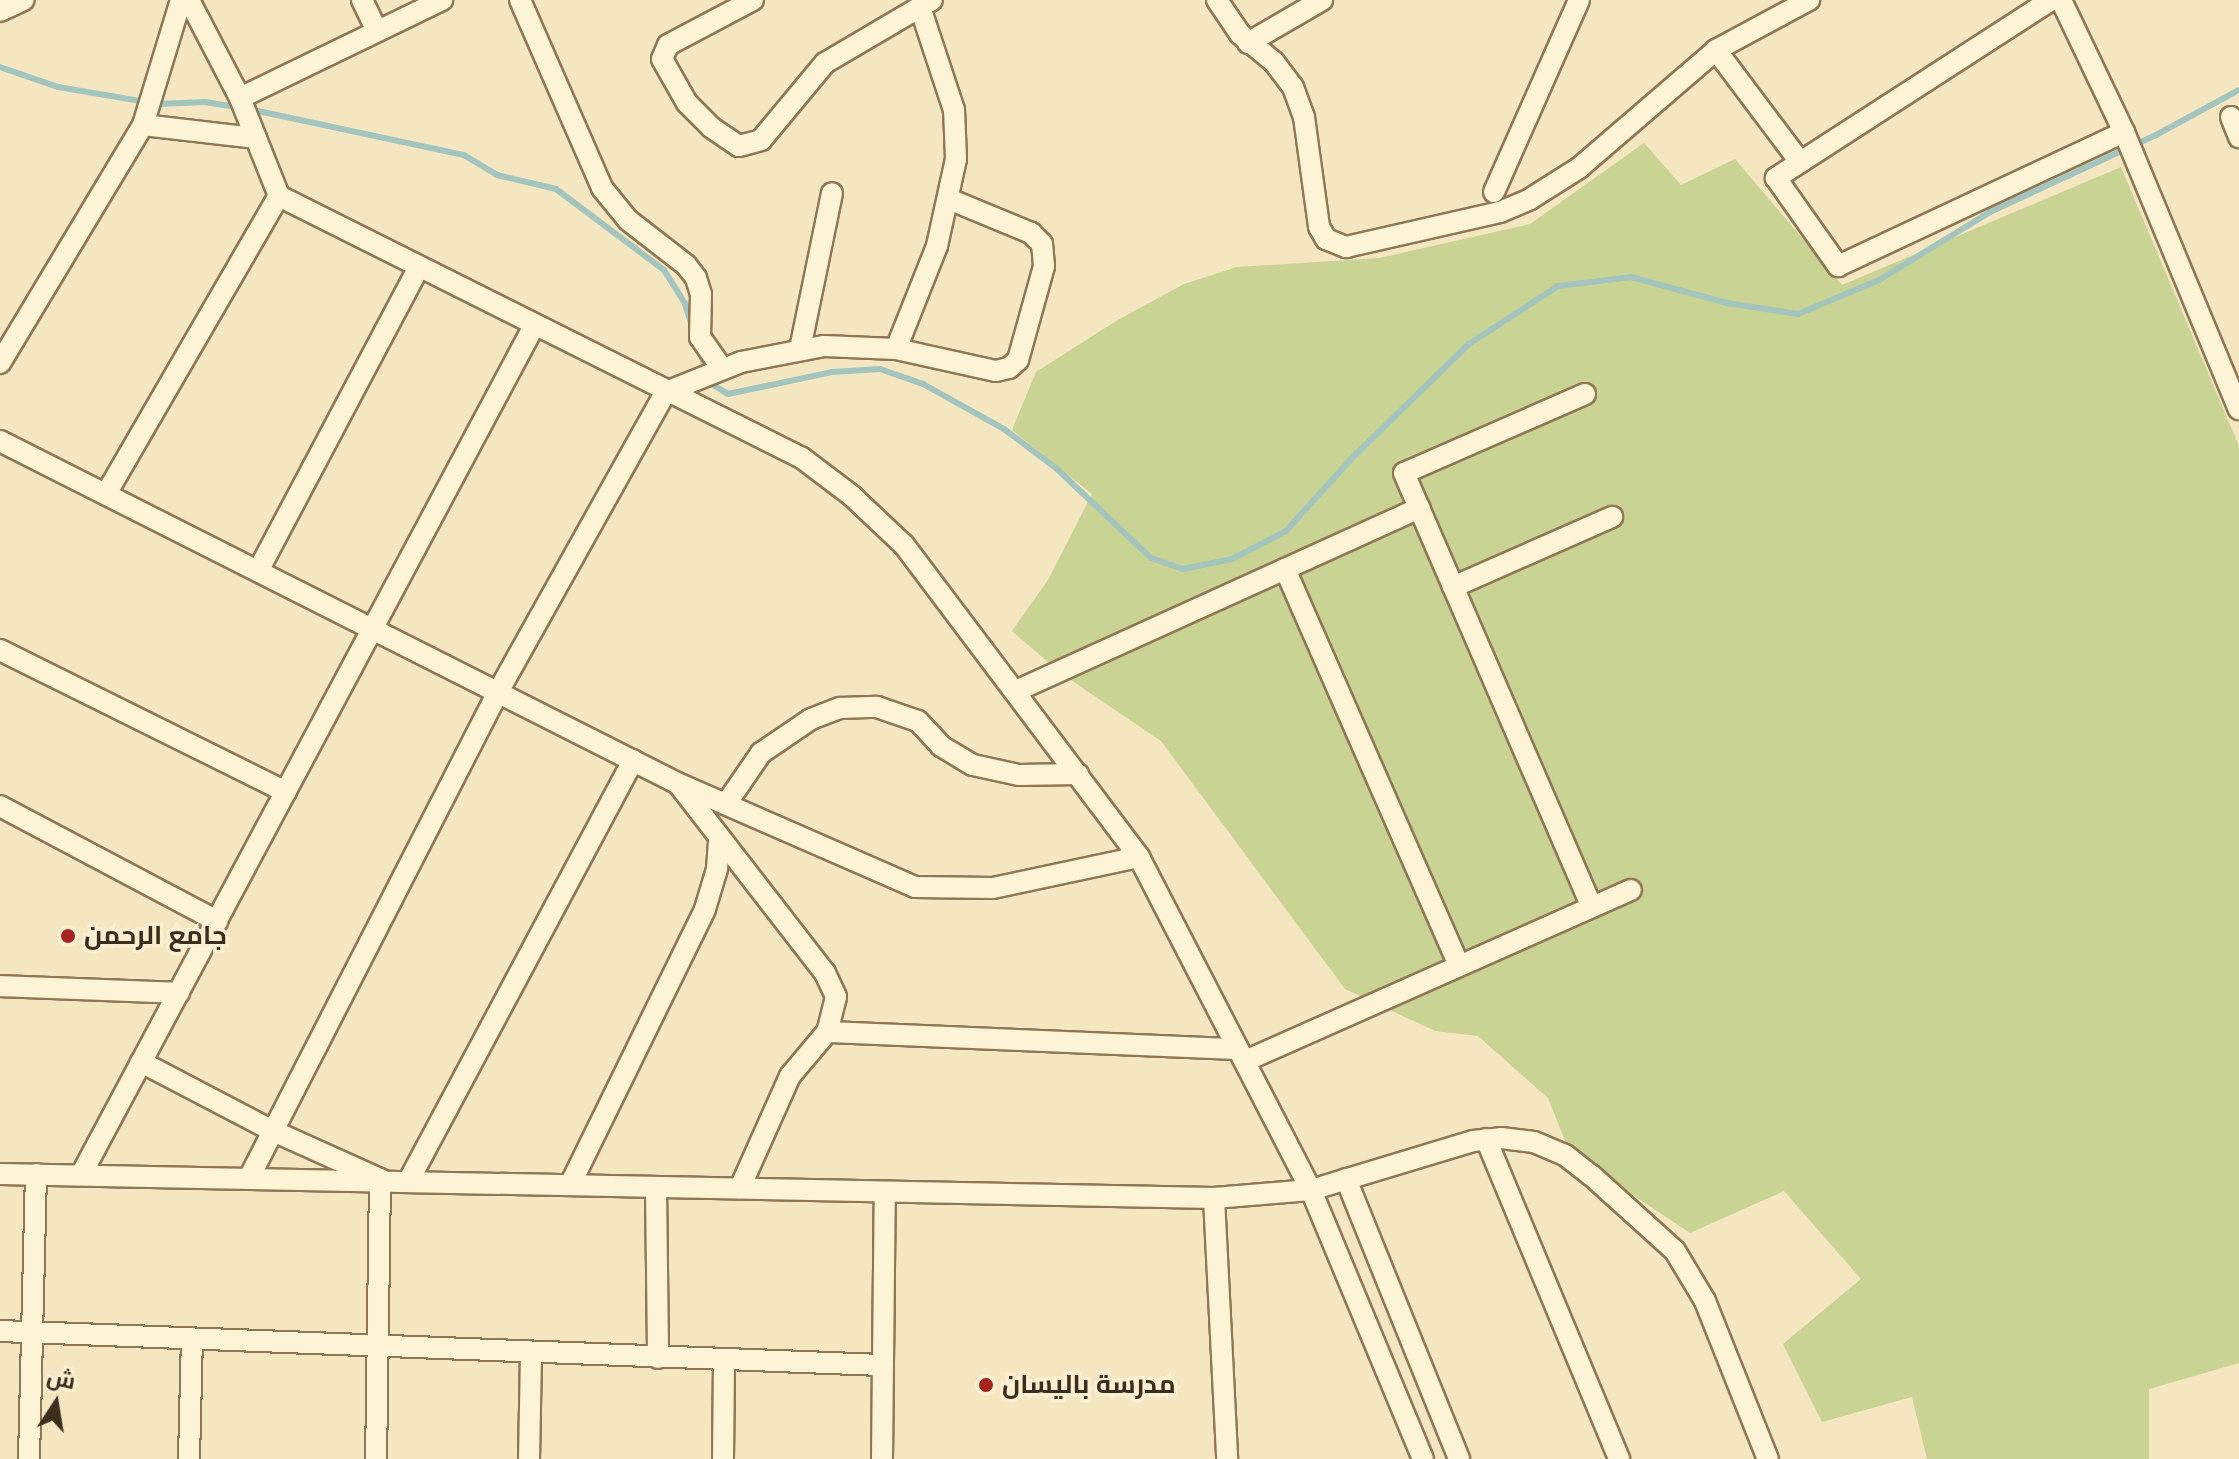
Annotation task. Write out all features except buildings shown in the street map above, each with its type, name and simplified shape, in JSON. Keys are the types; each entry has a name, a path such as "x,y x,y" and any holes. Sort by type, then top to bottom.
{"street":[{"path":"0,11 24,0"},
{"path":"0,363 143,125 181,0"},
{"path":"189,0 240,98 279,196 802,458 830,477 904,545 1139,857 1311,1190 1423,1459"},
{"path":"362,0 377,31"},
{"path":"240,98 442,0"},
{"path":"520,0 602,188 628,220 686,265 696,278 701,294 700,337 722,369"},
{"path":"753,0 668,45 662,59 687,103 712,128 739,146 761,140 825,63 926,3 954,110 956,159 949,199 927,275 896,349"},
{"path":"1217,0 1248,43 1274,62 1293,87 1304,117 1319,227 1332,243 1346,247 1492,214 1530,199 1579,168 1716,50 1809,0"},
{"path":"1248,43 1322,0"},
{"path":"1494,192 1579,0"},
{"path":"2051,0 1776,178 1838,266 2124,132"},
{"path":"2061,0 2136,159 2239,409"},
{"path":"1716,50 1800,162"},
{"path":"2231,117 2239,137"},
{"path":"143,125 256,138"},
{"path":"800,349 832,193"},
{"path":"106,494 279,196"},
{"path":"249,1178 498,692 666,392 722,369 800,349 848,345 896,349 996,371 1014,365 1044,266 1042,244 1031,233 949,199"},
{"path":"258,571 419,267"},
{"path":"81,1175 534,326"},
{"path":"1585,394 1404,473 1592,907"},
{"path":"0,441 677,783 915,887 993,888 1139,857"},
{"path":"1016,691 1419,508"},
{"path":"1453,587 1612,517"},
{"path":"1285,569 1459,966"},
{"path":"2,658 286,792"},
{"path":"726,804 761,753 811,719 840,708 877,707 918,721 941,746 973,765 1019,775 1078,774"},
{"path":"408,1182 633,760"},
{"path":"677,783 825,973 836,997 827,1032 790,1076 740,1188"},
{"path":"0,806 217,921"},
{"path":"570,1185 705,909 717,869 719,838"},
{"path":"827,1032 1241,1055 1459,966 1631,890"},
{"path":"0,986 179,993"},
{"path":"141,1062 271,1130 380,1179"},
{"path":"1486,1139 1619,1459"},
{"path":"0,1174 380,1179 1214,1198 1311,1190 1486,1139 1534,1142 1565,1155 1675,1251 1705,1301 1768,1459"},
{"path":"29,1459 36,1174"},
{"path":"376,1459 380,1179"},
{"path":"1346,1179 1459,1459"},
{"path":"656,1187 658,1358"},
{"path":"882,1459 885,1192"},
{"path":"1214,1198 1227,1459"},
{"path":"0,1331 883,1365"},
{"path":"189,1459 192,1339"},
{"path":"529,1459 531,1352"},
{"path":"723,1459 724,1360"}],"green space":[{"path":"1644,143 1681,185 1735,159 1842,285 2121,167 2239,446 2239,1363 2149,1389 2149,1459 1927,1459 1912,1397 1822,1422 1783,1344 1861,1279 1784,1191 1690,1233 1570,1153 1548,1098 1478,1036 1435,1031 1345,989 1161,741 1062,674 1012,631 1048,580 1092,494 1012,430 1036,372 1116,321 1184,284 1237,267 1379,258 1530,224"}],"waterway":[{"path":"0,67 58,87 158,104 205,102 238,107"},
{"path":"700,351 710,383 728,394 832,372 880,369 923,384 1004,429 1056,468 1151,558 1183,569 1232,559 1286,531 1351,459 1469,344 1558,286 1631,277 1727,303 1798,314 1879,280 1990,212 2156,135 2239,90"},
{"path":"249,109 464,155 497,175 556,189 664,270 685,304 693,329"}],"place":[{"name":"جامع الرحمن","path":"68,936"},
{"name":"مدرسة بالیسان","path":"986,1385"}]}
